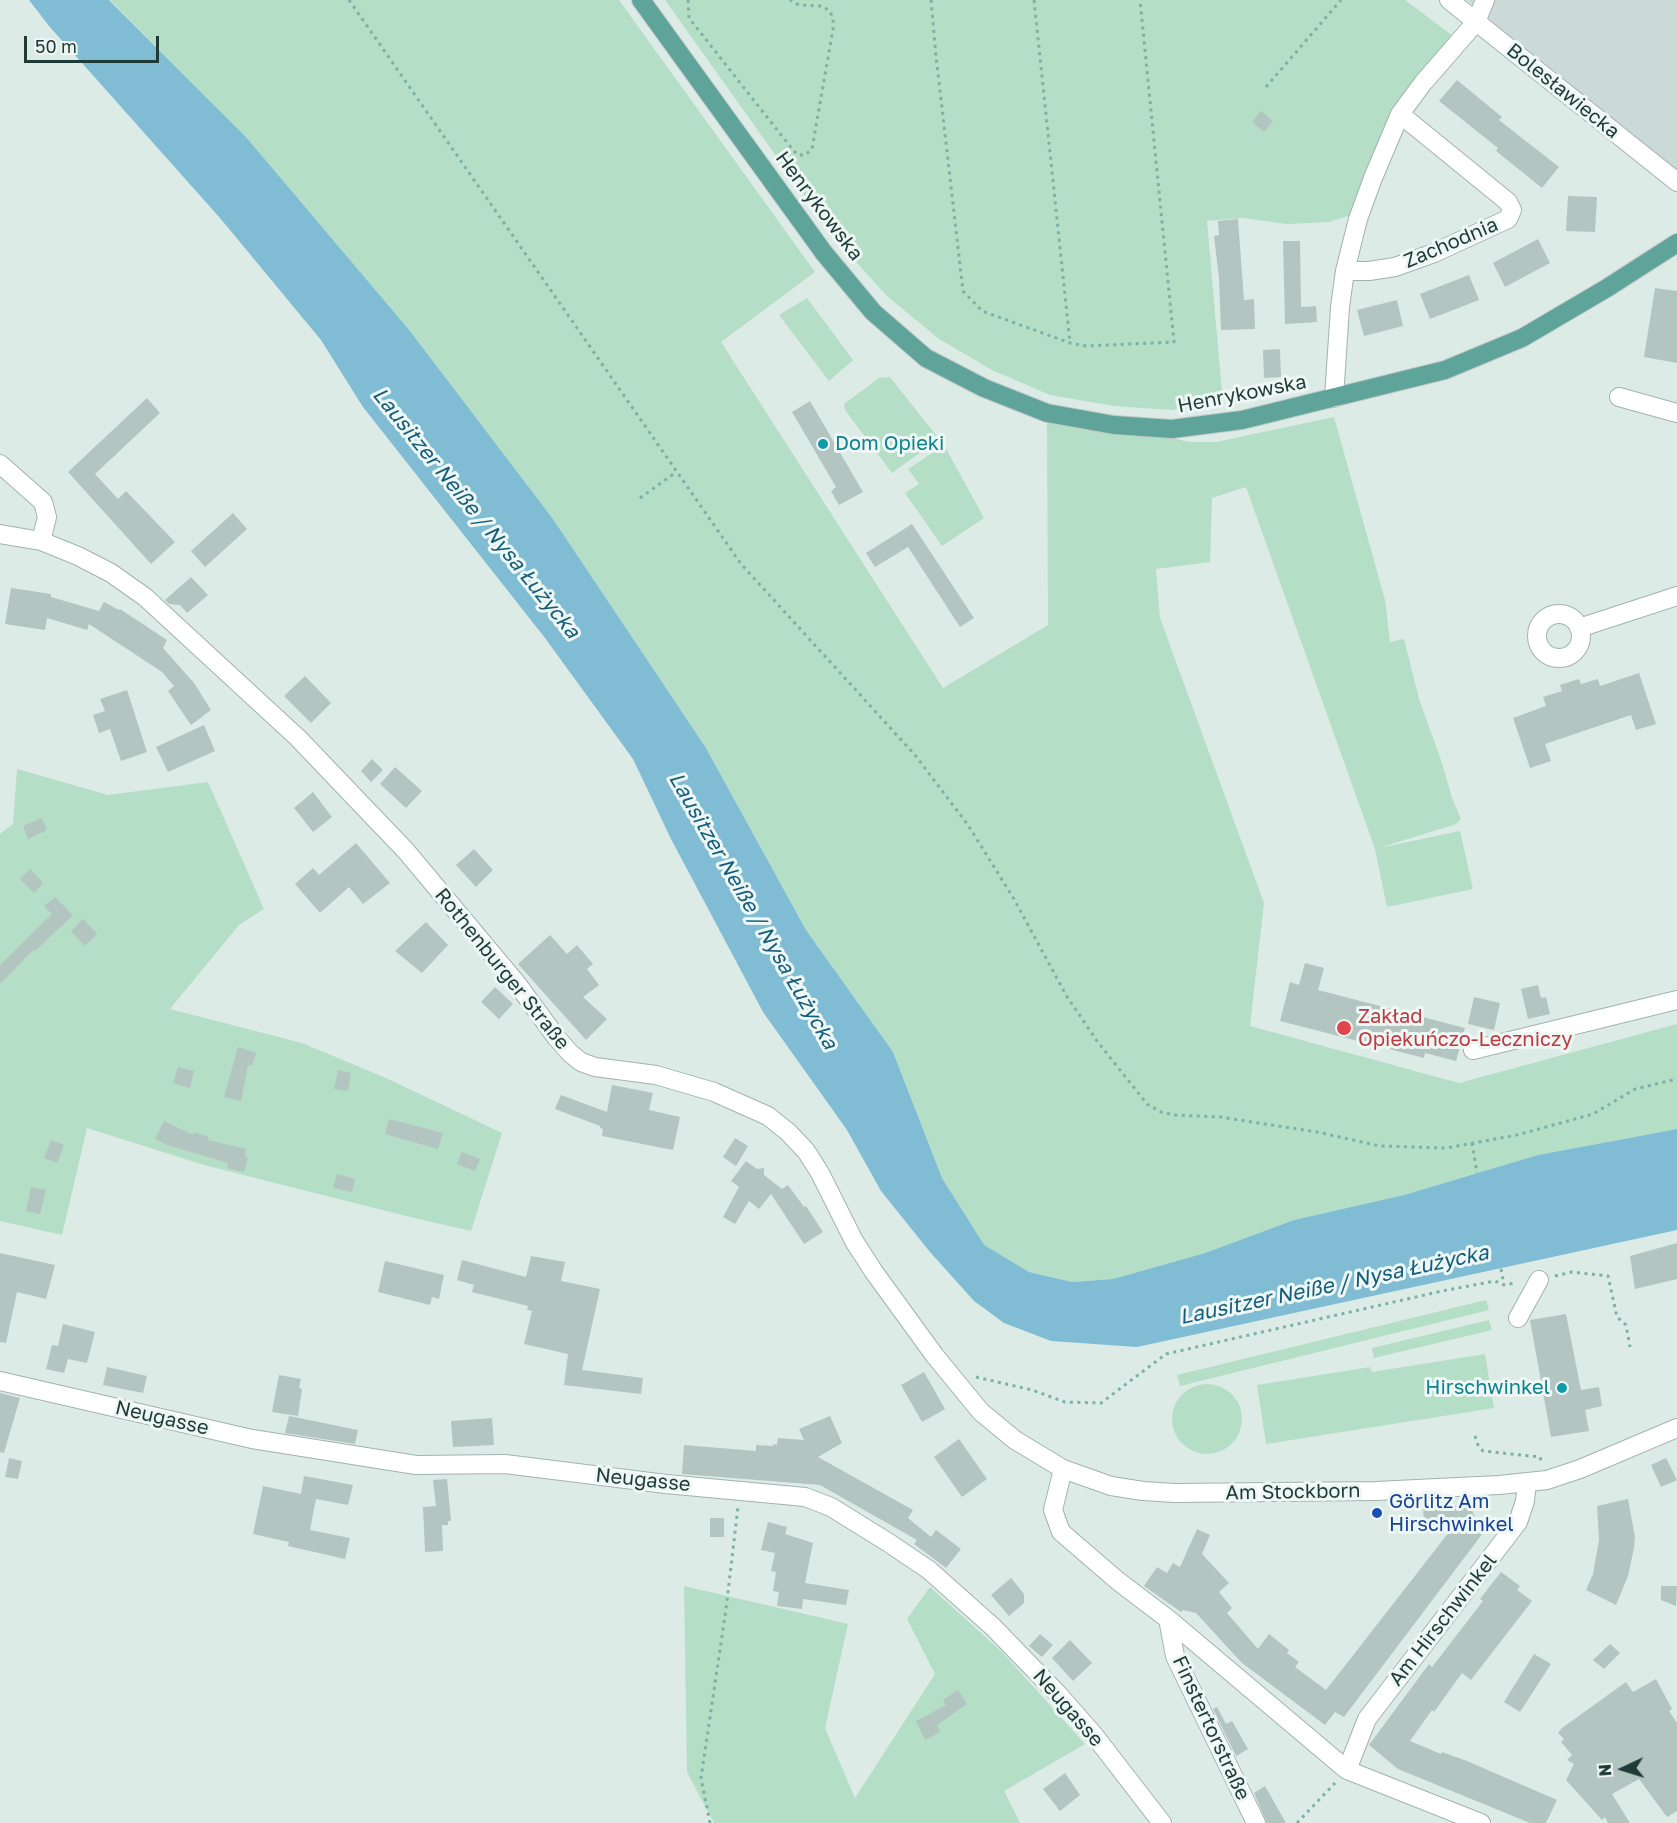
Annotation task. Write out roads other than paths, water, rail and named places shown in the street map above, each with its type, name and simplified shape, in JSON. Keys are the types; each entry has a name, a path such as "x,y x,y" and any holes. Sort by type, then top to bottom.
{"main road":[{"name":"Henrykowska","path":"641,0 824,253 873,312 926,357 984,388 1047,413 1114,425 1183,428 1242,420 1445,370 1502,347 1549,323 1677,243"}],"street":[{"name":"Bolesławiecka","path":"1449,0 1677,182"},
{"path":"1334,398 1340,307 1345,271 1358,219 1369,188 1400,114 1423,83 1476,22 1485,0"},
{"name":"Zachodnia","path":"1345,271 1369,271 1395,267 1434,254 1508,219 1512,210 1508,202 1400,114"},
{"path":"1619,397 1677,413"},
{"path":"0,464 42,502 46,517 41,541"},
{"name":"Rothenburger Straße","path":"0,534 41,541 78,556 111,573 145,597 298,738 406,851 518,985 555,1037 581,1062 595,1067 656,1076 714,1092 768,1116 788,1132 806,1151 820,1173 854,1241 874,1272 935,1356 981,1412 1015,1440 1063,1469"},
{"path":"1579,628 1677,596"},
{"path":"1473,1050 1677,1000"},
{"path":"1518,1318 1539,1280"},
{"name":"Neugasse","path":"0,1381 252,1439 416,1465 504,1464 666,1484 805,1497 831,1507 929,1570 993,1627 1094,1735 1162,1823"},
{"path":"1527,1483 1547,1480 1580,1469 1677,1428"},
{"path":"1063,1469 1053,1510 1061,1532 1118,1581 1168,1619 1347,1770 1481,1823"},
{"name":"Am Stockborn","path":"1063,1469 1111,1486 1175,1493 1376,1491 1527,1483"},
{"name":"Am Hirschwinkel","path":"1347,1770 1367,1719 1518,1522 1525,1501 1527,1483"},
{"name":"Finstertorstraße","path":"1168,1619 1175,1656 1256,1823"}],"water":[{"name":"Lausitzer Neiße / Nysa Łużycka","path":"29,0 109,0 246,137 410,331 553,519 706,748 806,930 893,1052 942,1178 984,1245 1029,1272 1072,1282 1113,1279 1205,1253 1294,1220 1404,1195 1538,1155 1677,1129 1677,1230 1137,1347 1051,1341 1004,1323 974,1301 930,1252 881,1191 847,1130 763,1012 671,839 633,759 545,638 363,407 321,340 220,218 49,26"}],"place":[{"name":"Dom Opieki","path":"823,444"},
{"name":"Zakład Opiekuńczo-Leczniczy","path":"1344,1028"},
{"name":"Hirschwinkel","path":"1562,1388"},
{"name":"Görlitz Am Hirschwinkel","path":"1377,1513"}]}
